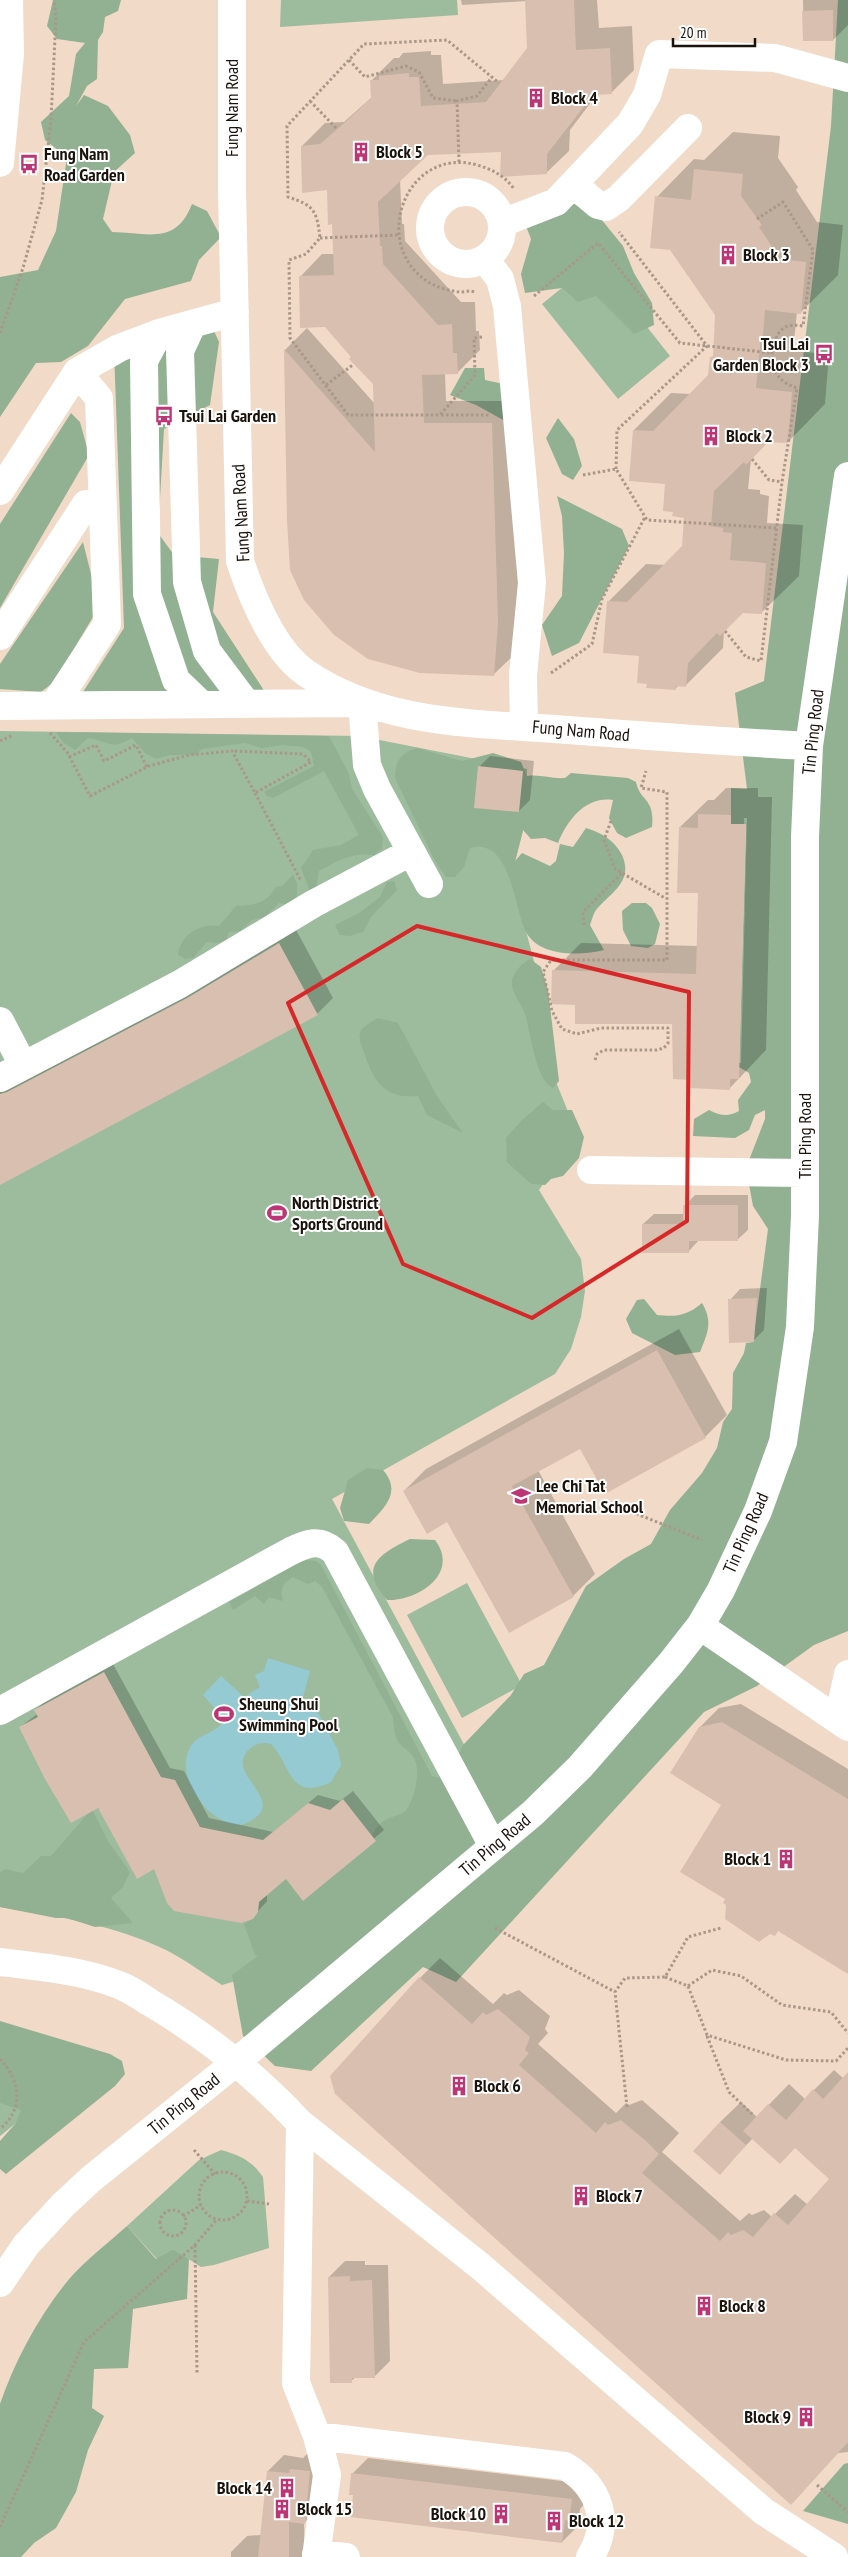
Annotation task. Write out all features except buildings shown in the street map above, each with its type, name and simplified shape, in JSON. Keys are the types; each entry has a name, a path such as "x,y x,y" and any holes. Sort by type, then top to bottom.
{"street":[{"path":"0,163 10,54 9,0"},
{"name":"Fung Nam Road","path":"232,0 232,190 240,560 252,596 277,642 305,672 362,704 422,719 706,741 809,746"},
{"path":"514,219 498,211 491,201 480,194 468,191 456,192 445,198 436,207 430,218 429,230 432,243 439,253 449,261 473,264 485,259 499,244 514,219 556,202 630,124 647,95 658,54 775,58 848,78"},
{"path":"574,185 598,205 606,206 620,198 688,128"},
{"path":"485,259 500,279 507,306 532,583 523,675 524,726"},
{"path":"0,491 77,372 118,348 159,333 235,312"},
{"path":"192,325 180,351 187,582 207,651 246,703"},
{"path":"159,333 144,361 146,594 176,680 201,704"},
{"path":"54,705 107,624 99,398 77,372"},
{"name":"Tin Ping Road","path":"0,2283 26,2245 91,2179 235,2063 533,1813 580,1767 671,1663 700,1626 720,1590 758,1511 783,1442 800,1327 805,1173 805,847 809,746 848,476"},
{"path":"0,636 86,504 102,504"},
{"path":"0,706 246,703 362,704 367,765 377,789 429,884"},
{"path":"0,1021 12,1072 180,984 313,904 411,852"},
{"path":"591,1170 805,1173"},
{"path":"0,1711 290,1551 308,1543 327,1545 335,1552 493,1846"},
{"path":"700,1626 843,1724 848,1674"},
{"path":"0,1962 62,1969 120,1985 174,2017 235,2063 279,2101 300,2123 480,2266 763,2511 834,2557"},
{"path":"300,2123 296,2383 317,2436 327,2475 316,2555 346,2557"},
{"path":"317,2436 565,2466 578,2474 589,2485 599,2505 602,2528 598,2543 590,2557"}],"path":[{"path":"0,333 23,268 42,200 51,119 56,17 54,0"},
{"path":"349,60 365,77 406,66 419,72 433,98 457,101 477,96 492,77"},
{"path":"310,101 337,129"},
{"path":"457,101 459,162"},
{"path":"478,297 473,291 447,290 430,283 417,272 404,256 398,235 399,213 407,193 417,181 430,171 459,162 490,168 508,181 520,197 514,219"},
{"path":"598,205 707,346 617,430 616,469 647,520 776,528"},
{"path":"320,238 398,235"},
{"path":"725,631 746,658 761,661 782,482 797,388 778,378 772,365 772,353"},
{"path":"326,385 354,364"},
{"path":"440,415 496,415"},
{"path":"752,459 769,480 782,482"},
{"path":"583,475 616,469"},
{"path":"545,677 592,644 602,599 645,516"},
{"path":"41,732 50,733 70,757 90,796 147,767 189,755 232,751 303,754 312,762 255,793"},
{"path":"0,741 16,734"},
{"path":"70,757 96,745 104,760 136,746 147,767"},
{"path":"232,751 313,904"},
{"path":"595,1060 597,1054 604,1050 664,1048 668,1043 668,1028 601,1028 577,1034 562,1029 552,1011 542,972 551,960 666,960 667,792 641,788 646,771"},
{"path":"611,821 604,840 615,869 666,898"},
{"path":"584,926 583,912 622,873"},
{"path":"627,1510 702,1540"},
{"path":"495,1928 615,1992"},
{"path":"665,1978 688,1937 722,1928"},
{"path":"688,1986 712,1970 741,1976 782,2005 831,2012 848,2033"},
{"path":"626,2107 615,1992 625,1978 665,1978 688,1986 729,2092 752,2114"},
{"path":"707,2035 786,2060 836,2061 848,2048"},
{"path":"0,2059 13,2076 18,2096 15,2110 8,2122 0,2129"},
{"path":"194,2150 216,2174"},
{"path":"216,2174 232,2174 239,2178 247,2192 246,2201 238,2215 225,2220 217,2219 205,2211 201,2205 200,2197 203,2183 216,2174"},
{"path":"246,2201 269,2204"},
{"path":"184,2216 201,2205"},
{"path":"174,2210 184,2216 186,2225 182,2232 174,2236 163,2232 160,2220 166,2212 174,2210"},
{"path":"0,2527 84,2342 195,2245 217,2219"},
{"path":"195,2245 197,2373"},
{"path":"817,2485 848,2512"}],"highlighted area":[{"path":"417,926 689,992 687,1221 532,1318 403,1264 288,1003"}],"green space":[{"path":"53,0 121,0 118,11 105,17 103,32 98,40 97,79 87,86 76,106 84,95 108,106 130,135 135,153 114,172 103,219 112,232 160,234 169,231 178,226 192,204 207,211 221,237 199,260 191,281 125,299 88,346 61,362 36,363 0,417 0,277 38,270 56,231 67,157 45,140 41,122 69,96 76,54 85,43 57,39 47,26"},
{"path":"281,0 457,0 458,15 280,27"},
{"path":"838,0 848,0 848,1631 814,1645 757,1686 704,1712 456,1982 423,1967 311,2071 275,2066 243,2036 232,1975 258,1956 255,1955 244,1924 255,1916 260,1901 287,1877 372,1835 381,1823 404,1812 410,1804 414,1792 417,1772 415,1760 397,1740 393,1717 322,1587 315,1581 308,1584 293,1577 283,1587 283,1601 269,1597 264,1604 255,1596 233,1610 229,1602 304,1560 316,1561 321,1565 432,1776 439,1778 441,1769 458,1755 464,1744 511,1695 524,1674 544,1665 586,1586 624,1559 651,1544 670,1510 702,1473 717,1448 723,1422 732,1409 733,1373 744,1353 746,1343 753,1342 768,1229 753,1206 746,1168 765,1119 765,1110 755,1115 749,1130 735,1138 693,1136 694,1119 709,1110 724,1115 739,1111 738,1100 751,1082 749,1073 739,1067 746,824 731,824 731,788 747,789 735,693 764,681 831,126"},
{"path":"568,200 601,219 623,246 634,273 652,303 654,325 634,334 596,296 578,302 562,288 525,293 521,274 531,239 524,221"},
{"path":"595,261 670,356 618,399 542,304"},
{"path":"214,331 219,342 210,405 164,429 158,533 174,555 219,559 213,612 265,692 83,692 124,628 114,350"},
{"path":"465,368 484,368 485,380 504,384 505,421 476,405 450,395"},
{"path":"71,413 80,422 89,455 0,608 0,524"},
{"path":"558,418 574,439 582,466 573,480 562,474 546,438"},
{"path":"557,496 622,529 629,546 579,643 552,656 542,625 562,596 564,553 562,516"},
{"path":"83,542 93,582 93,617 54,682 41,692 0,689 0,664"},
{"name":"North District Sports Ground","path":"0,731 359,736 527,769 525,823 515,862 516,894 545,1002 552,1072 571,1119 560,1159 539,1190 581,1259 585,1291 581,1317 571,1349 555,1374 332,1499 489,1791 239,1980 222,1985 173,1954 146,1941 85,1922 0,1907"},
{"path":"56,732 329,736 349,774 352,789 383,837 382,849 374,855 352,856 326,867 319,871 316,889 309,889 301,868 313,850 341,845 359,835 324,771 273,798 267,796 264,792 314,766 311,752 303,747 282,745 262,748 245,743 202,749 195,755 169,755 156,759 145,753 132,738 114,745 88,738 75,750 64,743"},
{"path":"417,748 462,761 493,753 521,762 527,776 565,778 571,773 628,778 636,782 651,810 652,827 626,838 617,833 609,818 613,800 594,802 578,812 566,826 558,843 545,838 531,839 523,830 515,861 522,853 550,866 556,861 560,844 573,847 586,828 597,832 611,841 622,855 625,873 619,886 596,910 590,925 604,950 573,954 561,953 540,946 532,940 526,932 503,863 494,853 484,847 470,848 464,867 455,877 446,877 434,859 395,778 396,767 400,758 407,752"},
{"path":"293,875 297,883 297,897 288,905 279,903 265,917 252,920 240,931 229,932 226,940 217,943 207,942 193,958 185,959 178,955 183,942 192,932 205,926 219,926 236,906 259,903 268,897 276,887 282,886"},
{"path":"394,881 397,890 371,917 363,932 350,936 340,935 335,925 359,913 380,897 387,882"},
{"path":"632,903 646,903 652,908 660,924 655,944 648,948 631,946 623,930 622,911"},
{"path":"530,959 541,967 548,990 559,1081 553,1088 547,1083 538,1066 525,1014 512,986 517,970"},
{"path":"378,1018 398,1023 437,1096 463,1133 427,1115 418,1096 397,1095 390,1092 377,1081 361,1044 360,1033 363,1028"},
{"path":"543,1102 553,1110 572,1110 584,1137 579,1158 563,1176 551,1179 545,1185 531,1184 507,1162 506,1138 522,1120"},
{"path":"644,1299 657,1315 664,1316 676,1316 686,1313 702,1303 707,1316 708,1327 700,1352 675,1355 632,1333 626,1319 637,1300"},
{"path":"367,1468 383,1470 389,1478 391,1492 389,1499 369,1524 344,1521 340,1508 348,1480"},
{"path":"410,1539 435,1540 441,1552 443,1563 439,1574 432,1583 412,1596 387,1600 378,1589 373,1570 381,1556"},
{"path":"467,1583 522,1685 462,1718 407,1615"},
{"path":"92,1809 108,1841 130,1872 123,1887 111,1898 133,1923 95,1927 67,1918 56,1918 0,1907 0,1873 5,1869 23,1873 41,1856 51,1856"},
{"path":"0,2021 110,2054 122,2061 125,2074 115,2086 6,2174 0,2169 0,2141 15,2124 21,2110 0,2103"},
{"path":"0,2053 22,2110 15,2124 0,2136"},
{"path":"221,2150 245,2159 263,2177 269,2248 214,2265 201,2267 173,2249 157,2259 127,2226 199,2160"},
{"path":"127,2226 156,2259 173,2249 189,2259 187,2299 133,2309 128,2368 94,2369 92,2408 104,2416 88,2450 76,2492 56,2528 34,2543 21,2557 0,2557 0,2404 6,2387 29,2338 59,2292 83,2264"},
{"path":"848,2463 848,2524 803,2511 844,2464"}],"water":[{"path":"268,1658 310,1671 302,1701 317,1711 338,1750 341,1765 331,1782 307,1788 299,1785 293,1779 271,1744 263,1743 252,1747 244,1757 243,1767 261,1798 263,1807 257,1816 241,1825 234,1824 215,1816 196,1795 187,1776 187,1757 190,1748 197,1739 216,1728 225,1719 203,1695 221,1676 244,1697 260,1687 255,1675 264,1671"}],"place":[{"name":"Block 4","path":"536,98"},
{"name":"Block 5","path":"361,152"},
{"name":"Fung Nam Road Garden","path":"29,164"},
{"name":"Block 3","path":"728,255"},
{"name":"Tsui Lai Garden Block 3","path":"824,354"},
{"name":"Tsui Lai Garden","path":"164,416"},
{"name":"Block 2","path":"711,436"},
{"name":"North District Sports Ground","path":"277,1213"},
{"name":"Lee Chi Tat Memorial School","path":"521,1496"},
{"name":"Sheung Shui Swimming Pool","path":"224,1714"},
{"name":"Block 1","path":"786,1859"},
{"name":"Block 6","path":"459,2086"},
{"name":"Block 7","path":"581,2196"},
{"name":"Block 8","path":"704,2306"},
{"name":"Block 9","path":"806,2417"},
{"name":"Block 14","path":"287,2488"},
{"name":"Block 15","path":"282,2509"},
{"name":"Block 10","path":"501,2514"},
{"name":"Block 12","path":"554,2521"}]}
